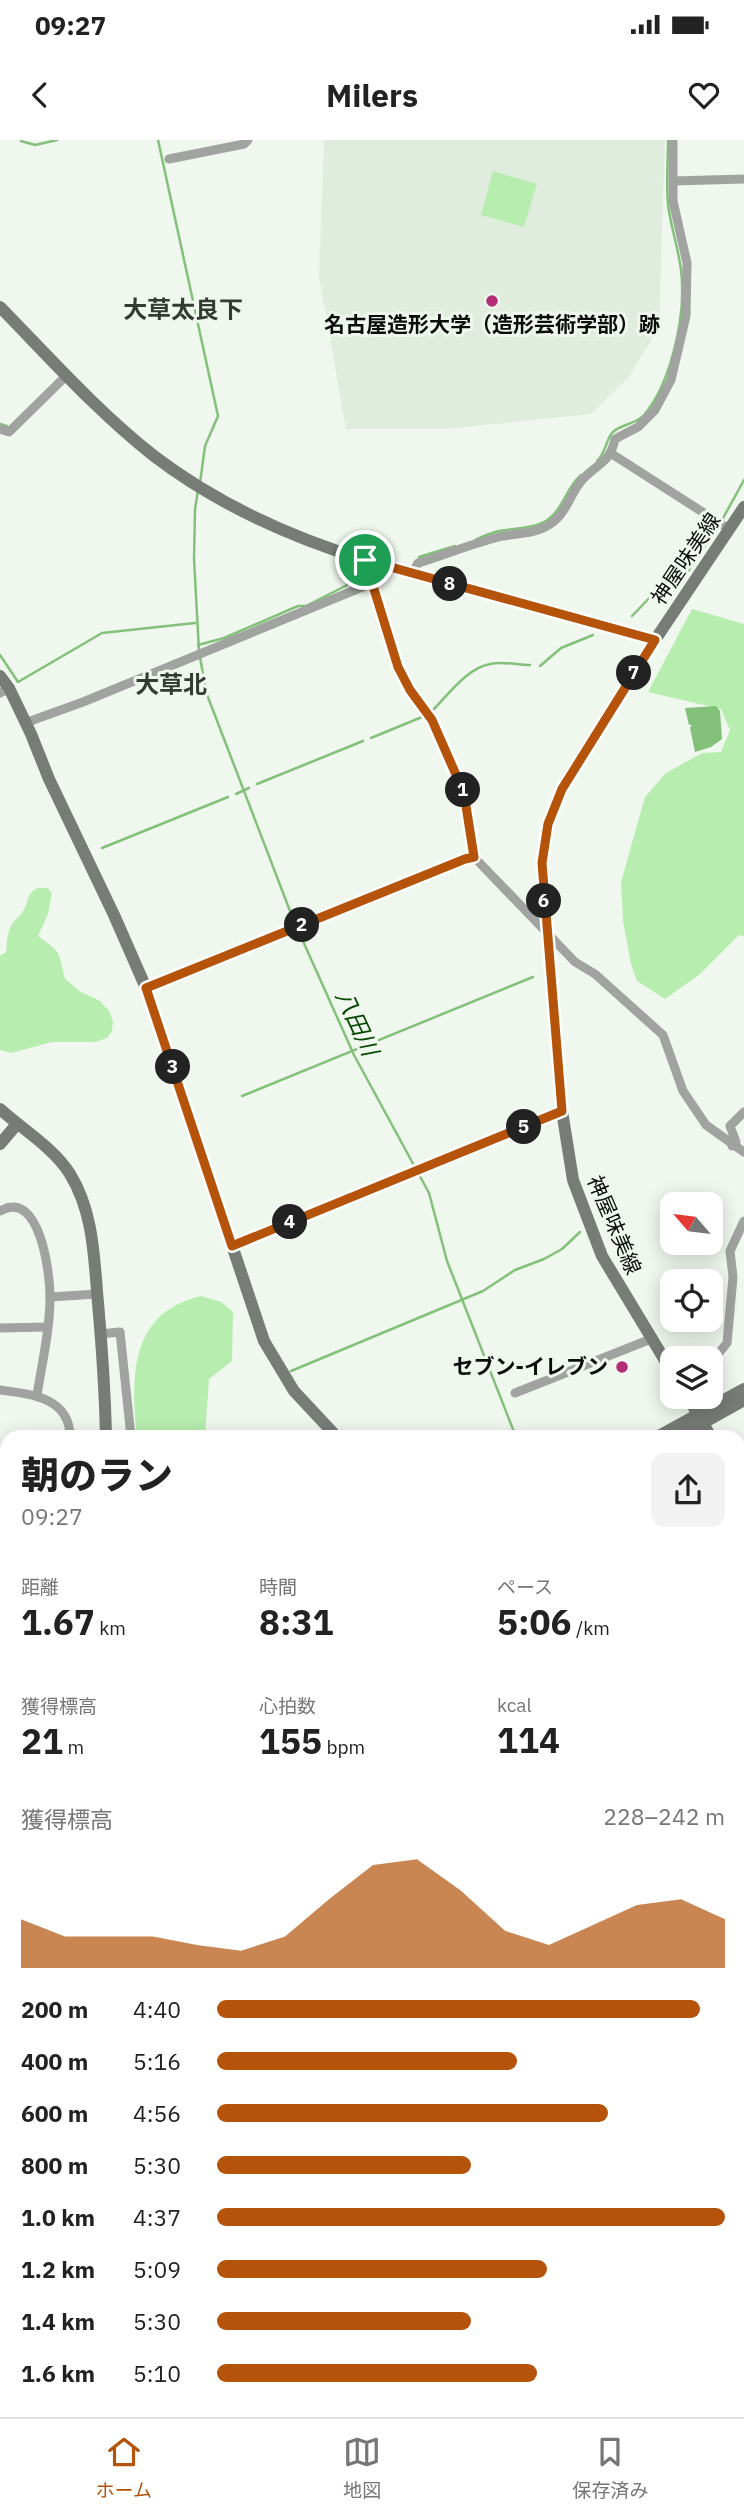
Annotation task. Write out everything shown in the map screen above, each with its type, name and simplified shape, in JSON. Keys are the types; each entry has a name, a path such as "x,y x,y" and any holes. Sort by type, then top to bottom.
{"street":[{"path":"169,159 244,144 248,140"},
{"path":"412,573 418,563 498,537 547,527 563,513 585,477 612,454 615,439 638,427 655,411 670,380 686,316 687,263 676,222 673,140"},
{"path":"673,181 744,179"},
{"path":"0,307 134,439 206,491 260,520 323,547 365,560 655,640"},
{"path":"0,429 9,432 67,375"},
{"path":"612,454 729,529"},
{"name":"神屋味美線","path":"660,1352 602,1256 583,1212 570,1169 562,1111 542,863 548,824 562,789 655,640 744,507"},
{"path":"365,560 398,667 410,690 432,720 464,793 474,857 575,962 595,974 663,1035 682,1091 706,1125 744,1152"},
{"path":"25,723 83,702 372,583"},
{"path":"0,676 5,690 25,723 146,988 264,1341 293,1391 330,1430"},
{"path":"146,988 453,863 474,857"},
{"path":"0,1109 69,1172 80,1195 89,1223 97,1294 106,1430"},
{"path":"232,1246 562,1111"},
{"path":"732,1146 736,1142 730,1126 744,1112"},
{"path":"0,1144 17,1124"},
{"path":"0,1210 17,1206 29,1213 37,1227 50,1297 37,1395"},
{"path":"723,1348 727,1343 733,1277 730,1251 744,1221"},
{"path":"50,1297 97,1294"},
{"path":"0,1328 47,1327"},
{"path":"100,1334 120,1332 130,1430"},
{"path":"515,1394 652,1339"},
{"path":"687,1430 744,1389"},
{"path":"0,1390 37,1395 56,1405 67,1421 69,1430"},
{"path":"674,1430 744,1400"},
{"path":"694,1409 707,1430"}],"shaded area":[{"name":"名古屋造形大学（造形芸術学部）跡","path":"324,140 665,140 659,327 629,377 591,414 446,429 346,429 319,276"},
{"path":"493,171 537,184 524,227 481,215"},
{"path":"692,609 744,624 744,936 739,935 700,974 665,999 637,981 623,921 621,882 645,797 666,773 702,753 721,752 730,730 721,709 648,692"},
{"path":"716,706 720,711 722,739 711,747 695,752 690,728 692,725 689,725 685,708"},
{"path":"38,888 48,888 52,893 48,914 38,936 59,955 65,979 81,992 100,1001 109,1011 113,1021 112,1031 107,1038 95,1042 52,1042 11,1053 0,1050 0,956 6,952 12,924 25,908 31,892"},
{"path":"201,1296 221,1302 233,1312 232,1361 209,1379 205,1430 136,1430 134,1392 140,1350 148,1332 160,1317 177,1304"}],"waterway":[{"path":"21,141 35,145 57,140"},
{"path":"158,140 218,416 205,446 200,483"},
{"path":"597,461 612,433 644,415 653,402 668,370 678,334 682,273 668,204 668,140"},
{"path":"0,424 7,426"},
{"path":"475,540 494,532 531,527 544,522 556,512 581,475"},
{"path":"722,520 744,480"},
{"path":"198,490 194,559 199,651"},
{"path":"632,616 655,592 683,579 718,525"},
{"path":"419,557 455,546"},
{"path":"198,645 224,638 298,606 306,606 365,576"},
{"path":"0,655 18,682 102,633 195,623"},
{"path":"540,666 561,648 593,635"},
{"name":"八田川","path":"200,657 206,692 295,924"},
{"path":"433,710 458,683 482,667 500,663 530,665"},
{"path":"371,738 422,717"},
{"path":"257,784 363,741"},
{"name":"八田川","path":"236,794 249,788"},
{"path":"102,848 228,797"},
{"name":"八田川","path":"298,930 354,1055 429,1193 447,1261 513,1430"},
{"path":"242,1096 533,977"},
{"path":"291,1371 483,1291 515,1270 562,1249 580,1232"}],"place":[{"name":"名古屋造形大学（造形芸術学部）跡","path":"492,301"},
{"name":"セブン-イレブン","path":"622,1367"}],"district":[{"name":"大草太良下","path":"183,310"},
{"name":"大草北","path":"171,685"}],"route":[{"path":"365,560 655,640 562,789 548,824 542,863 562,1111 232,1246 146,988 474,857 464,793 432,720 410,690 398,667 365,560"}]}
